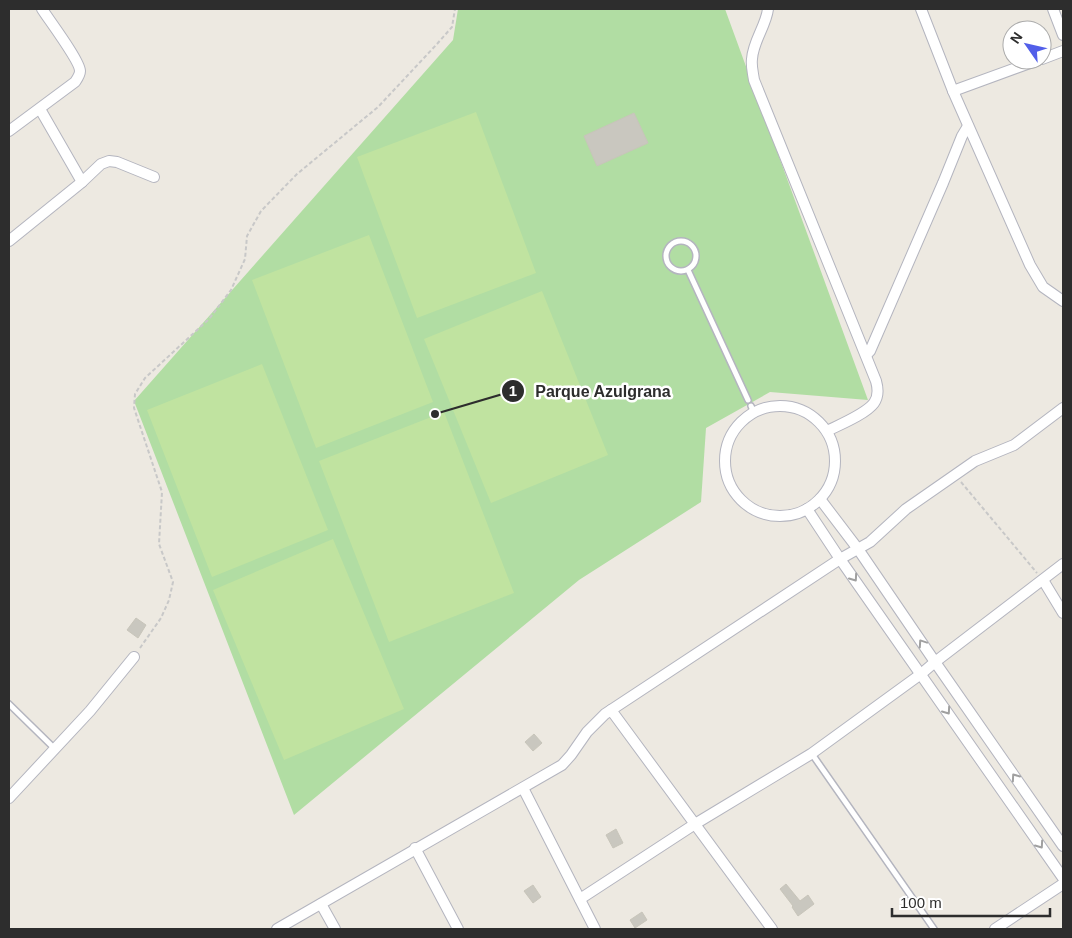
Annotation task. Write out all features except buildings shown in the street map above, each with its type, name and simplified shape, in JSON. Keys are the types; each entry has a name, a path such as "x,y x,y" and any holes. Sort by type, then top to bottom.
{"street":[{"path":"9,131 75,82 80,70 75,59 42,9"},
{"path":"768,9 752,60 754,80 866,355 878,390 875,402 866,410 827,431"},
{"path":"921,9 953,91 1030,265 1042,287 1063,301"},
{"path":"1053,9 1063,35"},
{"path":"953,91 1011,70"},
{"path":"40,109 82,182"},
{"path":"866,355 870,351 962,136 968,126"},
{"path":"9,241 82,182 101,164 109,160 154,178"},
{"path":"751,406 762,409 780,406 798,409 814,418 827,431 834,448 835,466 830,484 820,499 807,509 791,515 774,516 757,511 743,502 732,488 726,472 726,454 731,438 751,406"},
{"path":"284,928 416,848 562,765 587,732 605,714 840,559 870,542 906,509 975,461 1014,444 1063,408"},
{"path":"820,499 858,549 1063,846"},
{"path":"807,509 1063,878"},
{"path":"580,899 694,824 812,754 921,674 1063,564"},
{"path":"1042,580 1063,613"},
{"path":"9,798 90,711 134,657"},
{"path":"611,710 772,929"},
{"path":"523,788 595,929"},
{"path":"416,848 458,929"},
{"path":"995,929 1063,884"},
{"path":"321,904 335,929"}],"lane":[{"path":"675,242 689,243 696,250 695,264 688,270 678,272 667,263 668,249 675,242"},
{"path":"688,270 751,406"},
{"path":"9,704 56,749"},
{"path":"812,754 934,929"}],"path":[{"path":"134,657 161,618 169,600 173,582 159,544 162,492 134,408 135,394 145,378 209,318 231,290 245,259 247,236 260,211 297,174 378,107 452,27 455,9"},
{"path":"955,475 1042,580"}],"green space":[{"path":"458,9 725,9 868,400 770,392 706,428 701,502 579,580 294,815 134,401 453,40"},
{"path":"476,112 536,273 417,318 357,157"},
{"path":"369,235 433,402 316,448 252,280"},
{"path":"542,291 608,455 491,503 424,339"},
{"path":"262,364 328,530 212,577 147,410"},
{"path":"444,412 514,593 389,642 319,461"},
{"path":"333,539 404,709 284,760 213,590"}],"place":[{"name":"Parque Azulgrana","path":"435,414"}]}
